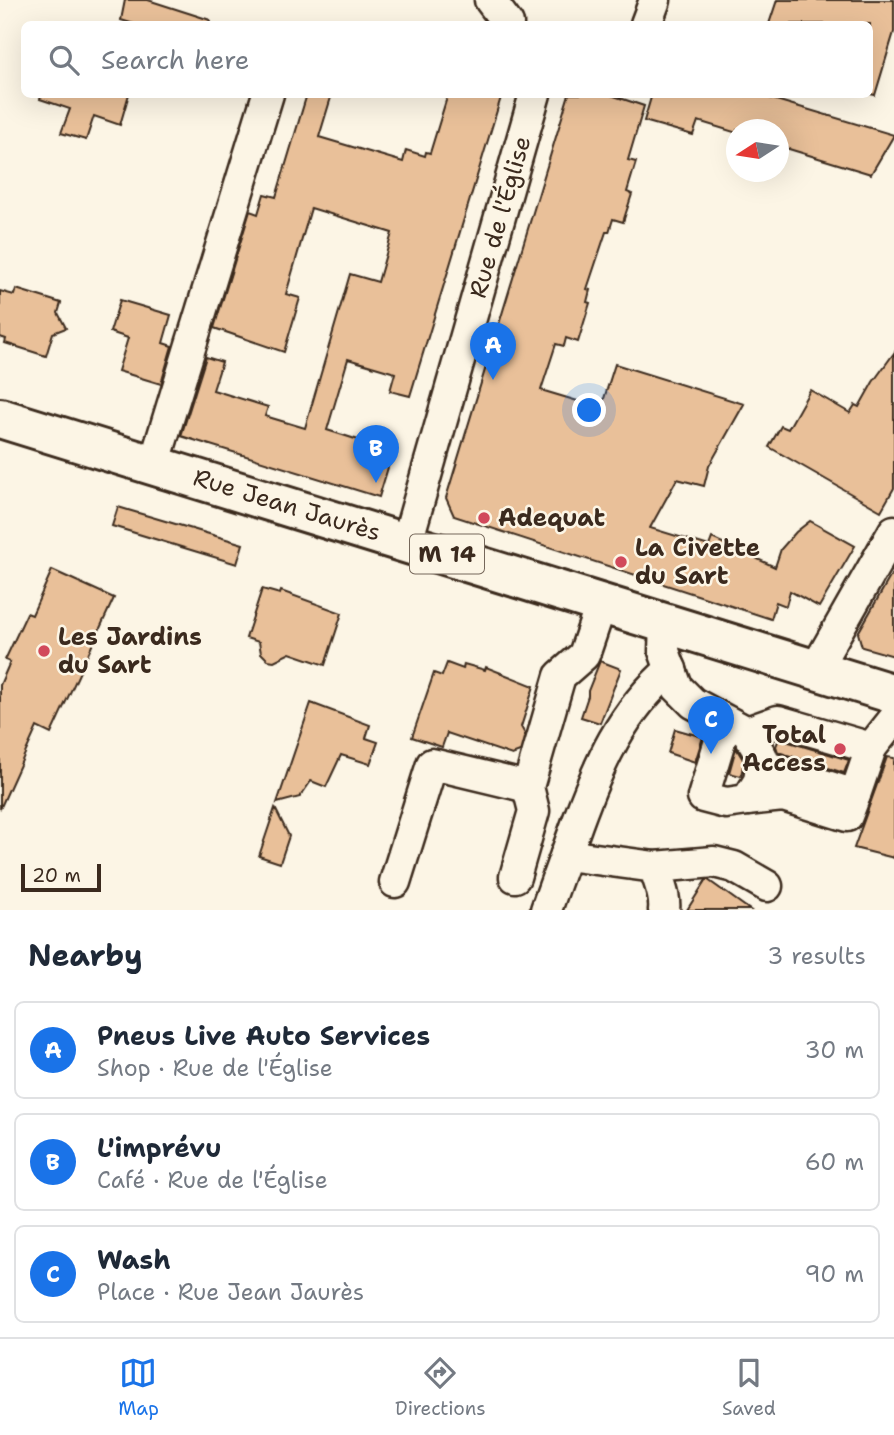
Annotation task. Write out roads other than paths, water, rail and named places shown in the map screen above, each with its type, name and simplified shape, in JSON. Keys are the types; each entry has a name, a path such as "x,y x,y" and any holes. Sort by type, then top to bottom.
{"main road":[{"name":"Rue Jean Jaurès","path":"0,418 894,694"}],"street":[{"path":"490,0 506,21"},
{"path":"647,21 655,0"},
{"path":"154,465 267,98"},
{"name":"Rue de l'Église","path":"407,542 534,98"},
{"path":"815,670 894,531"},
{"path":"515,877 534,811 528,787 560,676 584,655 602,603"},
{"path":"665,622 664,651 677,687 693,704 737,726 762,757 759,781 747,800"},
{"path":"547,910 598,765 622,724 648,688 671,669"},
{"path":"737,726 703,797 726,803 783,796 847,816 871,748 894,719"},
{"path":"737,726 778,721 871,748"},
{"path":"395,882 432,764 528,787"},
{"path":"761,765 855,795"},
{"path":"566,855 655,867 714,862 734,867 767,886"},
{"path":"655,867 665,900 664,910"}],"place":[{"name":"Pneus Live Auto Services","path":"493,380"},
{"name":"L'imprévu","path":"376,483"},
{"name":"Adequat","path":"484,518"},
{"name":"La Civette du Sart","path":"621,562"},
{"name":"Les Jardins du Sart","path":"44,651"},
{"name":"Total Access","path":"840,749"},
{"name":"Wash","path":"711,754"}]}
